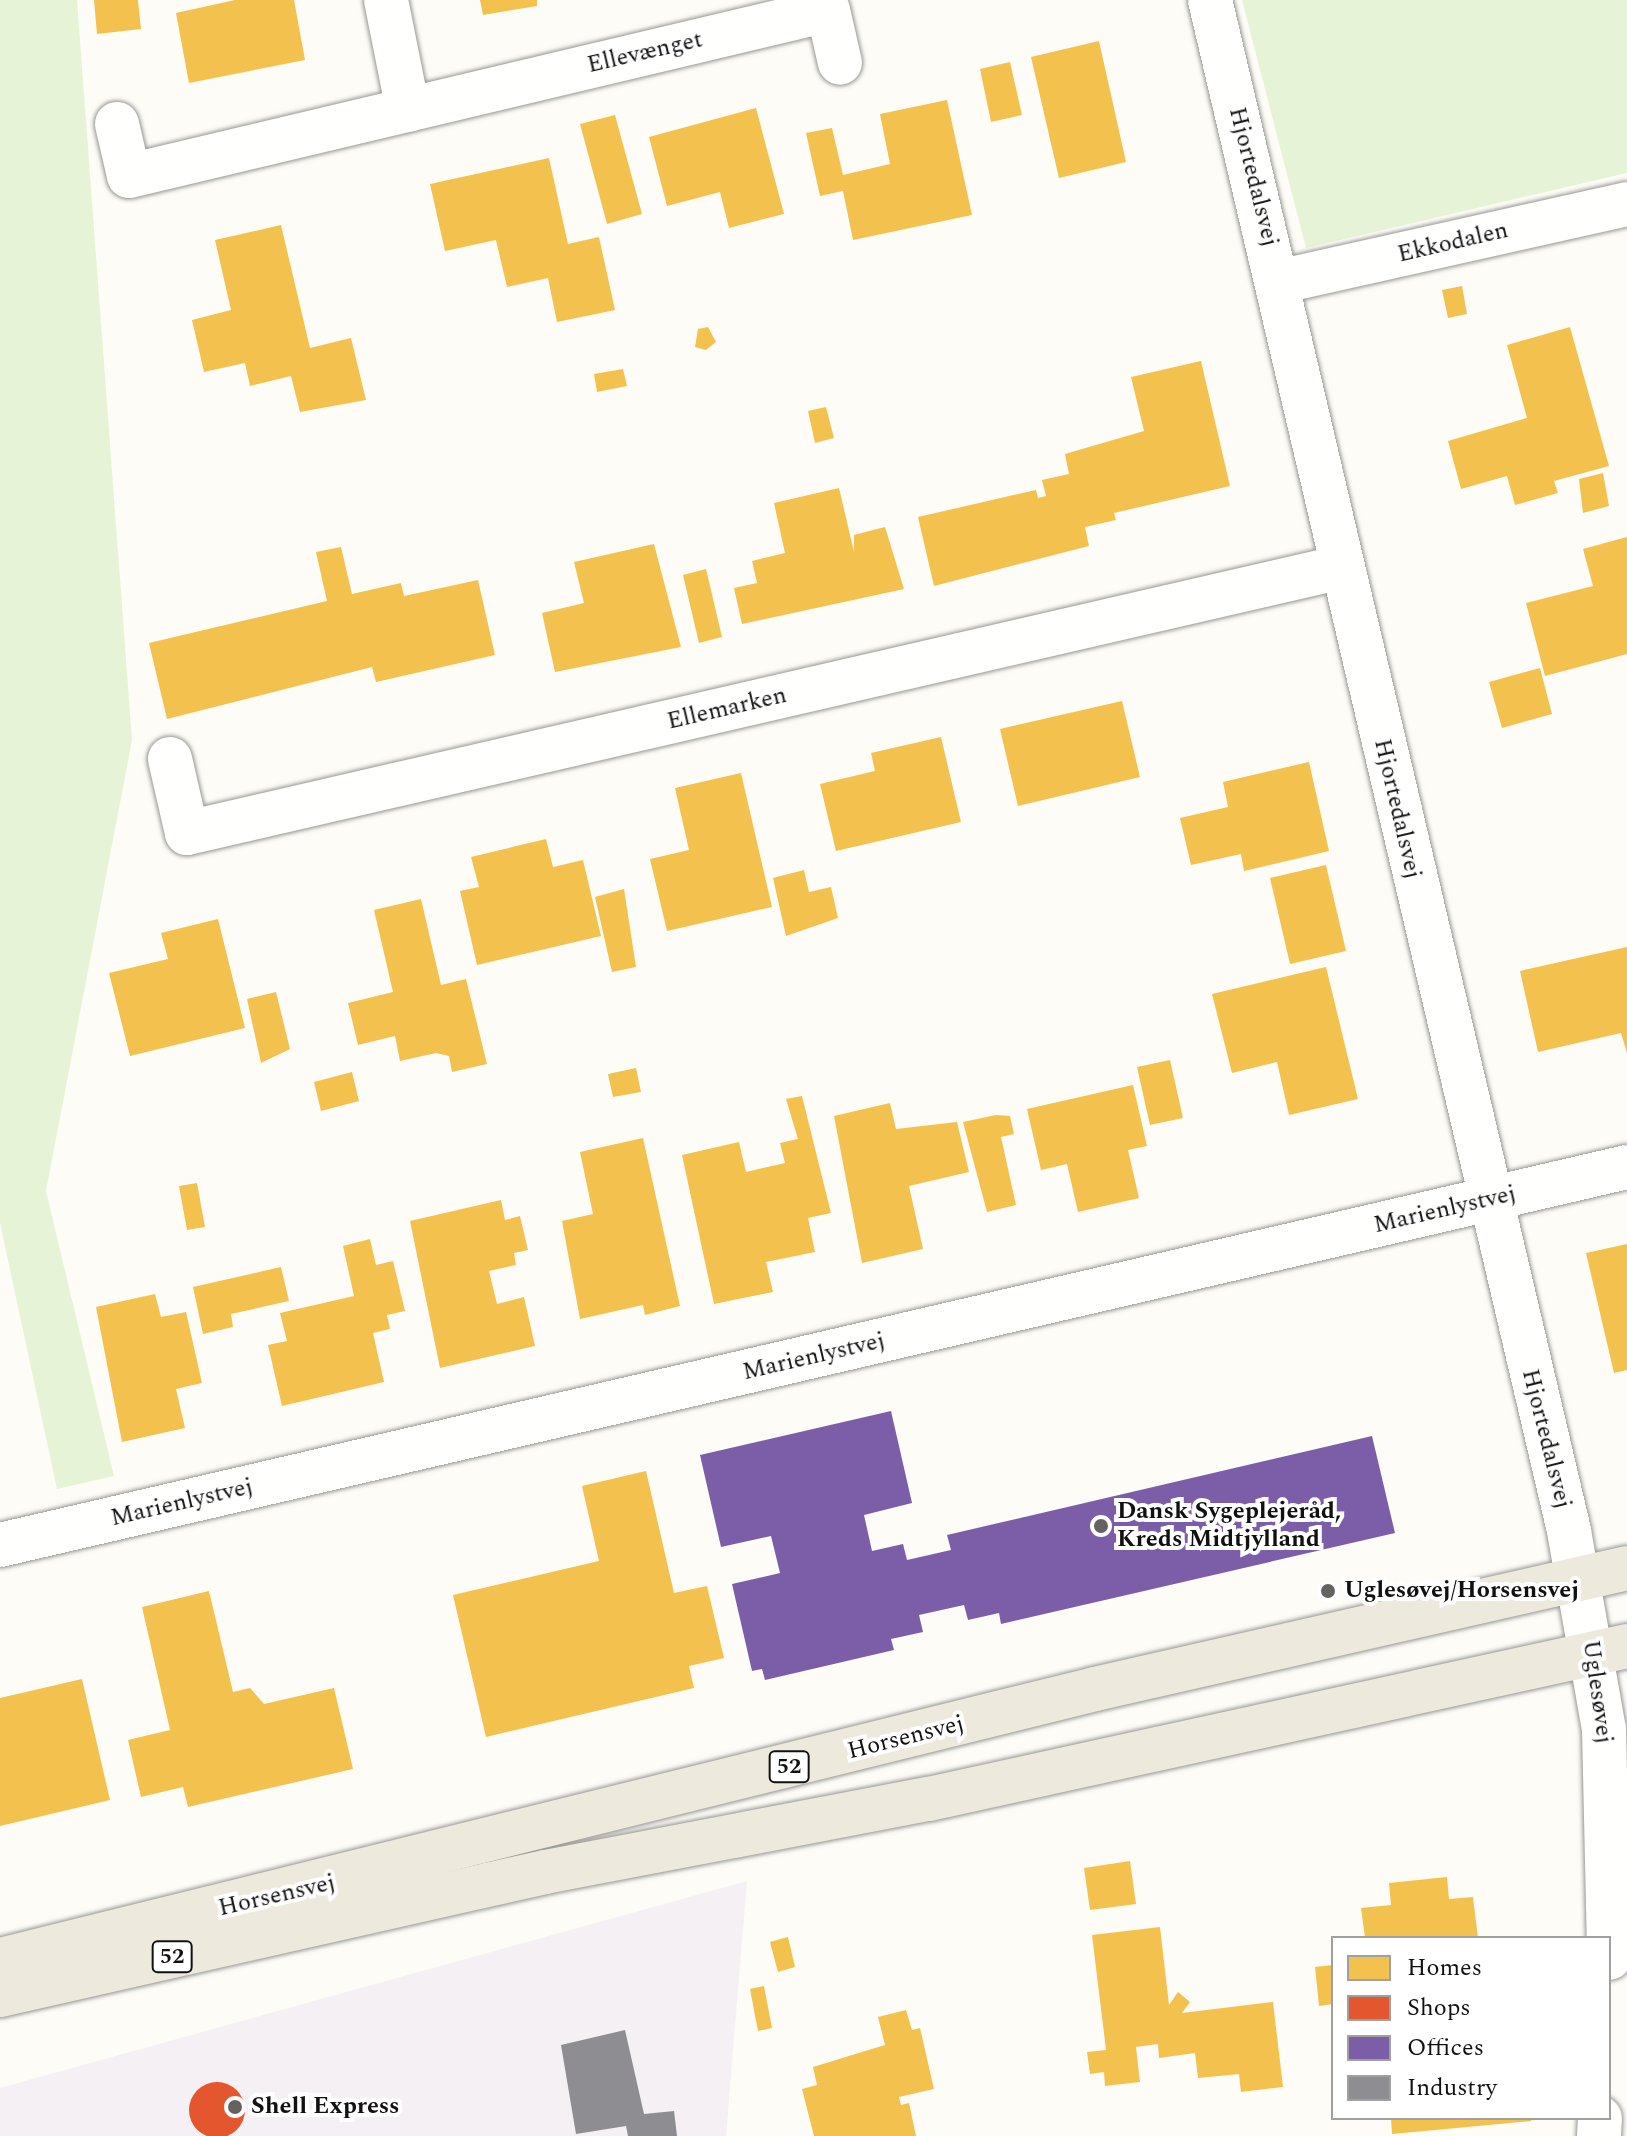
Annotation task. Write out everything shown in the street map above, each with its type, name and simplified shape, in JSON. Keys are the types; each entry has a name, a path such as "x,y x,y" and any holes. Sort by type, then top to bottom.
{"main road":[{"name":"Horsensvej","path":"0,1995 545,1872 929,1799 1596,1624 1627,1568"},
{"name":"Horsensvej","path":"0,1960 1095,1689 1596,1624"}],"street":[{"path":"386,0 408,110"},
{"name":"Hjortedalsvej","path":"1210,0 1278,282 1486,1201 1596,1624"},
{"name":"Ellevænget","path":"117,124 129,176 828,10 840,63"},
{"name":"Ekkodalen","path":"1278,282 1627,204"},
{"name":"Ellemarken","path":"170,759 187,833 1342,567"},
{"name":"Marienlystvej","path":"0,1545 1627,1167"},
{"name":"Uglesøvej","path":"1596,1624 1611,1821 1609,1936"}],"shaded area":[{"path":"747,1881 726,2136 0,2136 0,2088"}],"green space":[{"path":"0,0 77,0 132,740 46,1191 114,1476 57,1489 0,1223"},
{"path":"1242,0 1627,0 1627,173 1306,248"}],"building: Homes":[{"path":"94,0 138,0 141,29 97,34"},
{"path":"235,0 294,0 305,60 189,83 176,13"},
{"path":"480,0 537,0 537,6 483,15"},
{"path":"1099,41 1126,162 1059,178 1031,57"},
{"path":"1010,62 1022,115 991,122 980,69"},
{"path":"947,100 972,215 853,240 843,191 820,196 806,133 832,128 843,175 890,164 880,114"},
{"path":"756,108 784,214 729,228 720,192 667,206 649,137"},
{"path":"615,115 642,214 607,224 580,124"},
{"path":"549,158 568,244 599,237 615,310 557,322 548,278 507,287 496,240 445,251 430,184"},
{"path":"281,225 310,348 351,338 366,400 300,412 291,376 250,386 245,363 204,372 192,320 231,310 215,240"},
{"path":"1462,286 1467,314 1448,318 1442,290"},
{"path":"708,327 716,342 706,350 695,347 698,329"},
{"path":"1570,327 1609,466 1554,481 1558,493 1515,505 1507,476 1461,489 1448,441 1527,418 1507,345"},
{"path":"1201,361 1230,486 1114,513 1116,520 1085,527 1089,546 934,586 918,517 1036,490 1038,498 1046,496 1042,480 1069,474 1065,454 1144,431 1131,377"},
{"path":"623,369 627,386 597,392 594,374"},
{"path":"826,407 834,438 815,443 808,411"},
{"path":"1603,473 1609,506 1583,513 1579,479"},
{"path":"839,488 854,552 854,535 885,527 904,589 742,624 734,588 757,583 752,561 785,553 774,503"},
{"path":"1627,537 1627,654 1545,676 1526,603 1593,586 1583,549"},
{"path":"654,544 681,647 555,672 542,613 584,603 574,562"},
{"path":"341,547 352,594 401,583 404,596 478,580 495,655 376,682 372,667 167,719 149,643 327,601 316,552"},
{"path":"706,569 722,637 699,643 683,575"},
{"path":"1540,668 1552,714 1502,728 1489,682"},
{"path":"1122,701 1140,777 1018,806 1000,729"},
{"path":"941,737 961,822 836,851 820,784 875,771 871,753"},
{"path":"1309,762 1329,851 1244,871 1241,854 1191,865 1180,818 1228,807 1223,782"},
{"path":"741,773 772,907 667,931 650,859 689,850 675,788"},
{"path":"546,839 553,867 583,860 601,936 477,965 460,891 479,887 471,857"},
{"path":"1326,865 1346,951 1290,964 1270,878"},
{"path":"804,870 809,892 831,887 838,918 786,936 773,878"},
{"path":"624,889 636,967 612,972 595,897"},
{"path":"421,899 441,985 466,979 487,1064 452,1072 449,1056 436,1053 400,1061 395,1036 358,1045 348,1003 393,992 374,910"},
{"path":"218,919 245,1028 130,1056 109,973 168,959 161,933"},
{"path":"1627,947 1627,1053 1621,1033 1538,1052 1520,971"},
{"path":"1326,967 1358,1099 1289,1115 1277,1062 1232,1073 1212,994"},
{"path":"276,992 290,1049 261,1063 247,999"},
{"path":"1170,1060 1183,1118 1150,1125 1137,1067"},
{"path":"636,1068 641,1092 613,1097 608,1074"},
{"path":"352,1072 359,1101 321,1111 314,1082"},
{"path":"1133,1085 1147,1146 1128,1150 1139,1198 1078,1212 1067,1164 1041,1170 1027,1109"},
{"path":"802,1096 831,1213 808,1218 815,1252 766,1262 773,1292 714,1304 682,1155 739,1142 746,1172 785,1163 780,1143 798,1139 786,1099"},
{"path":"890,1103 896,1129 957,1122 969,1172 909,1186 923,1249 862,1263 834,1116"},
{"path":"996,1115 1010,1116 1014,1134 1001,1137 1016,1205 987,1212 963,1122"},
{"path":"643,1138 680,1306 645,1315 643,1305 580,1319 562,1221 593,1214 580,1152"},
{"path":"197,1183 205,1227 187,1230 179,1186"},
{"path":"501,1200 505,1220 520,1216 528,1250 514,1253 516,1265 489,1271 497,1304 524,1297 535,1346 440,1368 410,1221"},
{"path":"370,1239 376,1265 393,1261 405,1311 387,1315 390,1329 373,1333 384,1382 282,1406 268,1345 287,1341 280,1313 354,1296 343,1246"},
{"path":"1627,1244 1627,1370 1614,1373 1586,1253"},
{"path":"281,1267 289,1301 231,1314 233,1327 203,1334 193,1287"},
{"path":"155,1294 161,1317 186,1312 202,1383 176,1389 185,1428 122,1442 96,1307"},
{"path":"646,1471 674,1593 707,1586 724,1658 689,1666 694,1688 486,1737 453,1595 599,1561 582,1486"},
{"path":"209,1591 233,1692 250,1688 264,1704 334,1688 353,1769 188,1807 183,1787 141,1797 128,1740 170,1730 142,1607"},
{"path":"82,1679 110,1800 0,1826 0,1698"},
{"path":"1130,1861 1136,1904 1090,1910 1084,1868"},
{"path":"1447,1877 1449,1899 1473,1897 1478,1936 1365,1936 1361,1908 1391,1905 1389,1883"},
{"path":"1160,1927 1169,2005 1178,1992 1190,2002 1182,2013 1273,2002 1283,2087 1241,2092 1239,2074 1198,2078 1195,2053 1159,2058 1158,2044 1136,2047 1140,2082 1105,2086 1104,2072 1090,2074 1087,2052 1106,2050 1092,1935"},
{"path":"788,1937 795,1967 778,1972 770,1942"},
{"path":"1331,1965 1331,2004 1319,2006 1315,1967"},
{"path":"764,1986 772,2028 758,2031 750,1989"},
{"path":"906,2010 912,2030 920,2028 934,2089 899,2097 901,2105 909,2103 916,2136 814,2136 802,2089 817,2085 813,2067 885,2045 878,2017"},
{"path":"1391,2120 1531,2120 1531,2121 1392,2134"}],"building: Shops":[{"path":"206,2084 228,2084 243,2099 243,2121 228,2136 206,2136 191,2121 191,2099"}],"building: Offices":[{"path":"891,1411 912,1503 864,1515 872,1551 903,1544 907,1560 951,1550 947,1535 1372,1436 1395,1533 1001,1624 999,1613 968,1620 964,1605 919,1615 923,1632 891,1639 894,1650 765,1680 762,1669 752,1671 732,1584 780,1573 771,1536 721,1547 700,1455"}],"building: Industry":[{"path":"625,2030 644,2114 674,2111 677,2136 628,2136 626,2126 576,2134 561,2045"}],"place":[{"name":"Dansk Sygeplejeråd, Kreds Midtjylland","path":"1101,1526"},
{"name":"Uglesøvej/Horsensvej","path":"1328,1591"},
{"name":"Shell Express","path":"235,2107"}]}
